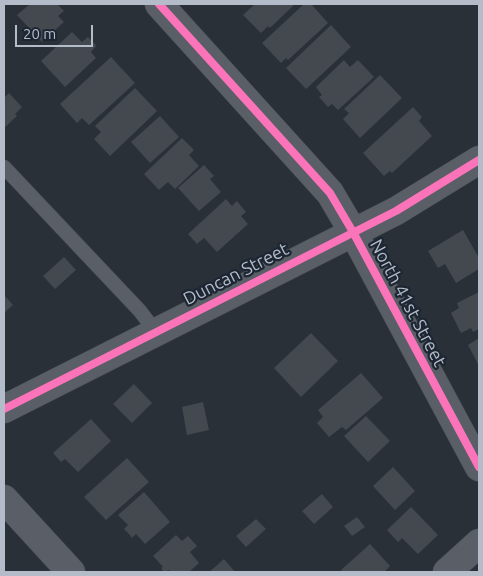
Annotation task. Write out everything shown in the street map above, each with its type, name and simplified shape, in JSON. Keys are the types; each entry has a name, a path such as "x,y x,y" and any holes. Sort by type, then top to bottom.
{"street":[{"name":"North 41st Street","path":"159,4 330,194 353,232 479,467"},
{"name":"Duncan Street","path":"4,409 396,211 479,160"},
{"path":"4,499 71,572"},
{"path":"447,572 479,543"}],"lane":[{"path":"4,166 140,311 156,332"}],"building":[{"path":"30,4 57,4 64,11 58,16 64,22 42,42 17,15"},
{"path":"255,4 295,4 272,26 269,28 268,26 261,33 243,15"},
{"path":"304,4 311,4 328,23 288,60 286,58 281,63 262,43"},
{"path":"331,25 351,47 306,89 286,68"},
{"path":"72,32 82,42 88,37 95,44 96,46 91,52 96,58 65,87 41,61"},
{"path":"111,57 135,83 89,125 82,118 77,123 60,104"},
{"path":"344,60 350,67 358,60 374,77 338,110 332,104 328,107 319,97 322,95 316,87"},
{"path":"380,75 402,98 360,138 343,119 349,113 344,109"},
{"path":"135,88 157,111 110,156 94,139 101,132 95,126"},
{"path":"9,93 22,107 15,114 17,116 4,128 4,98"},
{"path":"413,107 422,117 419,121 432,136 392,173 390,171 384,176 363,153"},
{"path":"160,116 179,137 150,163 131,142"},
{"path":"182,138 194,150 189,155 199,166 175,189 168,182 159,190 144,174"},
{"path":"204,165 214,176 210,179 221,192 199,211 178,188"},
{"path":"226,199 232,206 237,201 246,212 241,216 248,224 217,252 204,238 197,244 188,234"},
{"path":"463,230 479,258 479,269 456,283 445,264 438,268 428,251"},
{"path":"64,257 76,270 55,289 43,276"},
{"path":"479,292 479,329 473,332 471,328 461,333 451,313 459,308 457,303"},
{"path":"4,295 13,305 4,313"},
{"path":"311,333 338,361 301,397 274,368"},
{"path":"479,338 479,364 478,364 468,345"},
{"path":"361,373 383,398 346,430 342,427 329,437 317,423 323,417 318,410"},
{"path":"134,384 152,403 132,423 113,404"},
{"path":"203,402 209,430 187,435 182,407"},
{"path":"366,416 390,441 368,462 344,436"},
{"path":"91,419 111,441 78,472 65,459 61,462 53,453"},
{"path":"127,458 149,482 106,520 84,497"},
{"path":"393,467 415,491 395,510 373,486"},
{"path":"144,492 170,522 145,544 136,534 132,538 124,529 128,525 118,515"},
{"path":"322,494 333,507 314,524 302,511"},
{"path":"411,507 438,535 418,554 402,538 398,542 387,530"},
{"path":"357,517 365,527 352,536 344,526"},
{"path":"256,519 266,529 246,547 236,536"},
{"path":"176,535 182,541 188,536 197,546 190,552 199,563 189,572 170,572 169,570 164,572 161,568 163,567 153,556"},
{"path":"370,544 390,566 384,572 343,572 341,570"},
{"path":"224,559 235,572 209,572 215,567"}],"cycle path":[{"path":"159,4 330,193 353,232 479,467"},
{"path":"4,409 396,211 479,160"}]}
